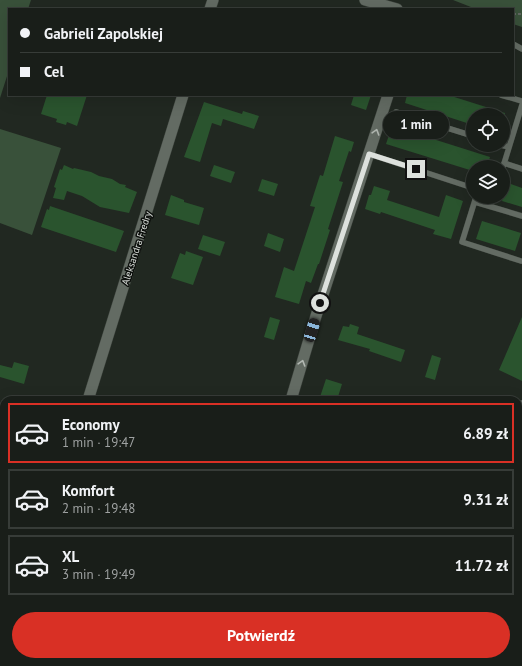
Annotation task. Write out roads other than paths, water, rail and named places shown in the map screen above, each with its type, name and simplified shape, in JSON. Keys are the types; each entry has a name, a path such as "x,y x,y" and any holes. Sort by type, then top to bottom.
{"street":[{"path":"365,0 393,8"},
{"name":"Aleksandra Fredry","path":"89,396 183,96"},
{"path":"292,396 316,316 388,96"}],"lane":[{"path":"504,96 522,101"},
{"path":"510,144 519,122 522,105"},
{"path":"396,112 466,134"},
{"path":"369,154 466,186"},
{"path":"510,166 522,168"},
{"path":"474,204 462,242 521,261"},
{"path":"490,204 522,216"},
{"path":"522,403 522,414"}]}
